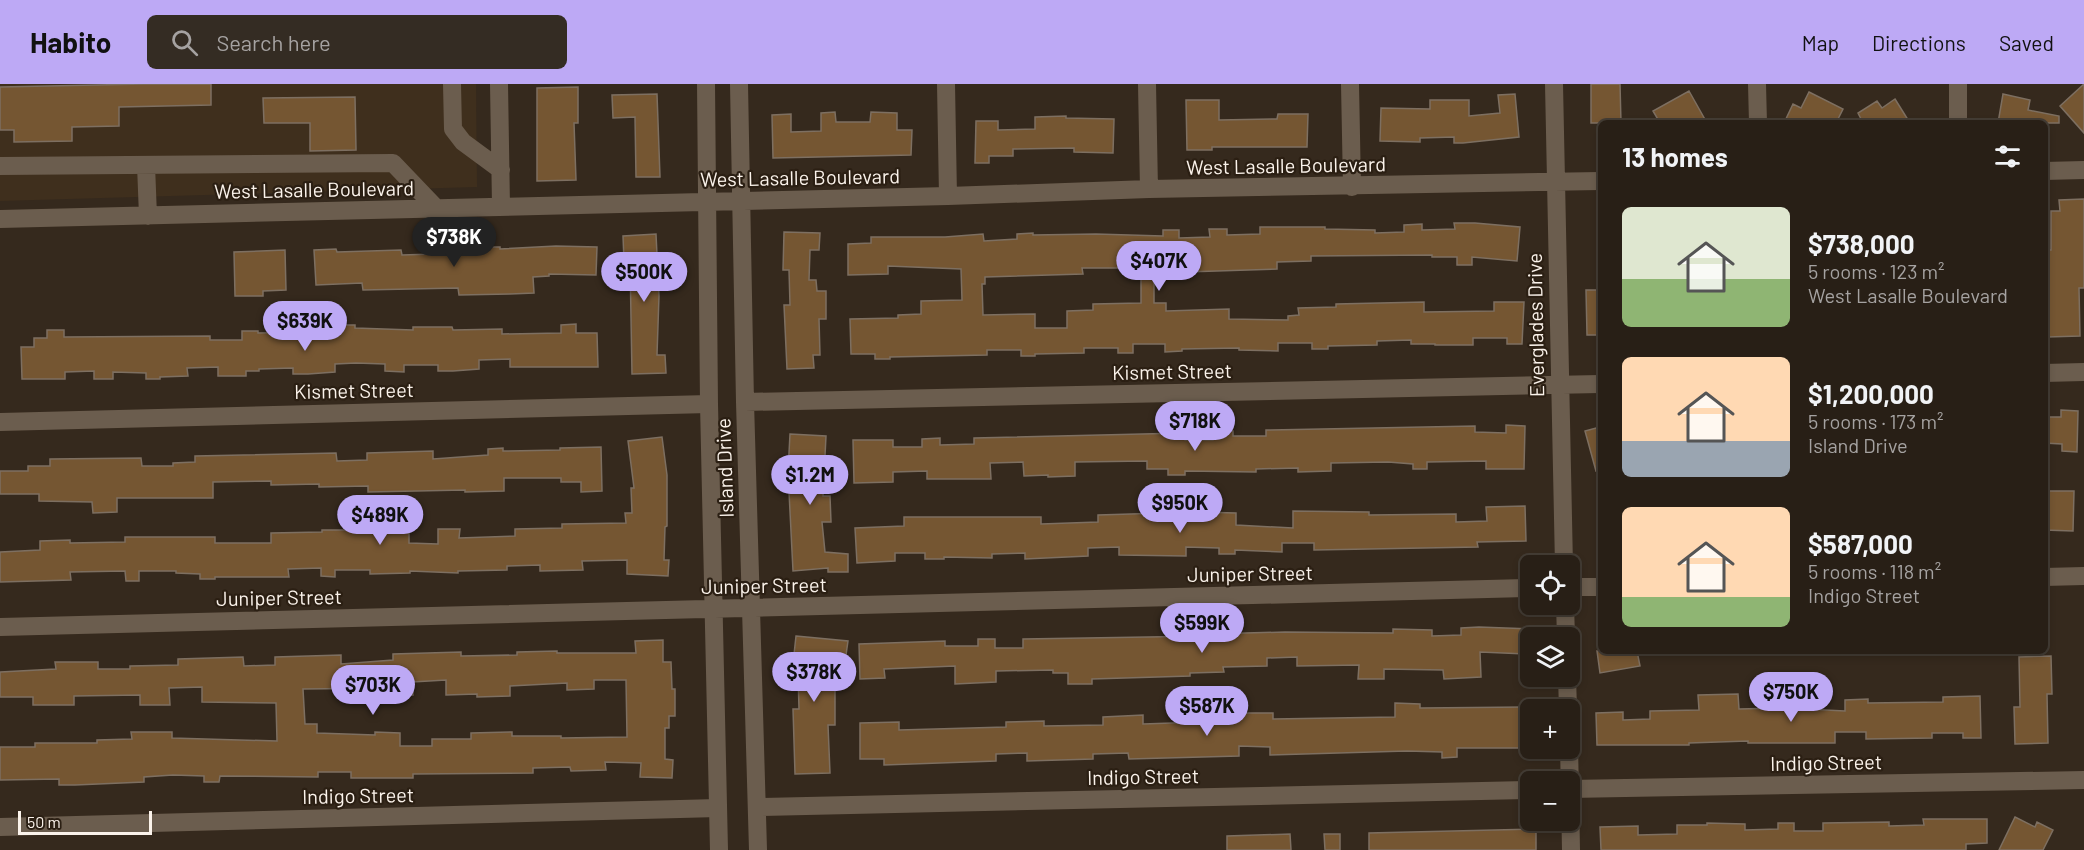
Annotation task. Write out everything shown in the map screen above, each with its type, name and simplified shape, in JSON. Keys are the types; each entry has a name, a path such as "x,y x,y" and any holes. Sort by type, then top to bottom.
{"street":[{"path":"452,84 453,129 463,142 501,170"},
{"path":"499,84 501,206"},
{"name":"Island Drive","path":"706,84 709,202 709,404 719,850"},
{"name":"Island Drive","path":"739,84 745,402 758,850"},
{"path":"946,84 948,196"},
{"path":"1147,84 1149,189"},
{"path":"1350,84 1352,187"},
{"name":"Everglades Drive","path":"1554,84 1564,555"},
{"path":"1757,84 1758,120"},
{"path":"1958,84 1958,120"},
{"path":"0,166 393,163 436,208"},
{"path":"146,165 148,216"},
{"path":"2048,171 2084,170"},
{"name":"West Lasalle Boulevard","path":"0,219 1149,189 1598,181"},
{"path":"2048,373 2084,372"},
{"name":"Kismet Street","path":"745,402 1598,384"},
{"name":"Kismet Street","path":"0,422 709,404"},
{"path":"2048,577 2084,576"},
{"path":"1580,587 1598,587"},
{"name":"Juniper Street","path":"0,627 1520,588"},
{"name":"Indigo Street","path":"1580,789 2084,780"},
{"name":"Indigo Street","path":"757,807 1520,790"},
{"name":"Indigo Street","path":"0,827 718,808"},
{"path":"1571,831 1571,850"}],"shaded area":[{"path":"0,84 476,84 477,187 0,201"}],"building":[{"path":"211,84 211,105 119,107 119,126 72,127 72,141 14,142 14,130 0,130 0,87"},
{"path":"1591,84 1620,84 1621,120 1598,120 1598,123 1591,123"},
{"path":"2084,84 2084,133 2060,106"},
{"path":"578,87 578,123 574,123 576,180 537,181 537,88"},
{"path":"1689,91 1705,120 1658,120 1653,111"},
{"path":"1809,92 1843,109 1838,120 1785,120 1793,104 1801,108"},
{"path":"657,94 660,177 636,177 635,117 613,118 612,95"},
{"path":"1515,94 1519,137 1463,143 1454,143 1454,137 1420,138 1420,142 1380,141 1381,108 1430,109 1430,100 1469,100 1469,116 1500,113 1498,95"},
{"path":"2003,94 2030,100 2028,110 2059,116 2059,123 2048,123 2048,120 1999,120"},
{"path":"355,97 356,150 310,151 310,123 264,123 263,98"},
{"path":"1895,99 1908,120 1862,120 1858,113 1877,101 1882,108"},
{"path":"1186,100 1219,100 1219,120 1277,119 1278,114 1308,114 1307,147 1212,147 1212,150 1187,150"},
{"path":"835,112 836,122 870,122 871,112 897,113 897,130 912,130 911,155 773,158 772,115 791,114 791,132 821,131 821,113"},
{"path":"1066,116 1066,118 1114,119 1113,153 1074,152 1074,148 1013,149 1013,156 989,156 989,163 975,163 976,121 998,121 998,130 1035,129 1035,117"},
{"path":"2084,199 2084,288 2079,288 2080,336 2048,337 2048,250 2051,250 2051,211 2060,211 2059,200"},
{"path":"1454,223 1520,227 1517,261 1472,257 1472,265 1457,265 1457,257 1432,257 1432,255 1311,256 1311,261 1277,262 1277,269 1154,273 1154,303 1166,303 1166,311 1229,309 1229,319 1288,320 1288,316 1299,315 1298,308 1336,307 1336,304 1424,302 1424,312 1494,311 1494,302 1524,302 1522,344 1507,344 1507,338 1473,338 1473,345 1411,344 1411,340 1377,341 1377,345 1328,346 1328,349 1312,349 1312,343 1278,343 1278,351 1239,350 1239,348 1182,349 1182,351 1165,352 1165,344 1133,344 1133,353 1118,353 1118,348 1084,348 1084,353 1035,354 1035,356 1021,356 1021,350 987,350 987,355 890,357 890,359 875,359 875,354 851,354 850,319 898,318 898,315 921,314 921,301 962,300 961,269 888,266 888,274 848,275 848,244 871,243 871,237 945,237 983,234 984,241 1017,239 1017,234 1033,233 1033,235 1163,236 1163,230 1179,230 1179,238 1210,237 1209,229 1227,229 1227,235 1260,234 1260,227 1325,227 1325,229 1375,230 1375,233 1404,232 1404,225 1422,224 1422,230 1455,229","holes":["1082,268 1141,268 1141,303 1093,304 1093,310 1067,311 1067,328 1035,328 1035,314 983,315 982,284 985,284 985,277 1083,274"]},
{"path":"784,232 820,233 819,250 810,250 809,280 816,280 817,291 826,291 826,319 819,319 820,355 813,355 814,368 787,369 784,305 790,305 789,270 783,270"},
{"path":"656,234 659,296 657,355 665,355 666,373 632,374 630,261 624,261 623,236"},
{"path":"556,246 597,247 596,275 549,274 549,276 533,277 534,293 510,294 459,295 458,288 363,290 362,283 316,285 314,250 336,249 337,252 401,250 402,255 434,254 434,247 500,247 500,249"},
{"path":"285,250 286,290 263,291 263,296 235,296 234,252"},
{"path":"1586,290 1598,290 1598,335 1587,335"},
{"path":"576,324 576,333 597,333 598,367 510,367 510,359 479,360 479,369 453,371 438,371 438,365 404,365 404,372 385,371 385,364 356,363 335,364 335,372 308,374 293,374 293,368 246,371 246,376 218,376 218,367 187,368 188,376 160,377 160,379 146,379 146,373 113,372 113,379 94,379 94,371 65,372 65,379 22,379 21,347 34,347 34,338 47,338 47,330 64,330 64,337 210,336 210,340 242,340 242,331 315,332 314,325 355,325 355,328 413,330 413,327 452,327 453,330 502,329 502,334 561,333 561,325"},
{"path":"2061,410 2078,411 2077,452 2062,451 2062,444 2048,443 2048,417 2061,417"},
{"path":"1506,425 1525,426 1524,469 1486,469 1486,461 1427,462 1427,469 1413,469 1413,464 1388,462 1331,463 1331,471 1298,472 1298,468 1256,469 1256,472 1185,471 1185,475 1168,475 1168,469 1147,469 1147,461 1075,462 1075,476 1048,477 1048,475 1024,476 1023,462 990,463 991,479 927,479 927,471 893,472 893,482 854,483 853,440 893,440 893,447 922,447 922,439 940,438 940,445 974,444 974,438 1184,433 1185,440 1213,440 1213,431 1233,431 1233,436 1266,436 1266,430 1475,426 1475,432 1506,433"},
{"path":"1598,428 1598,470 1596,471 1585,431"},
{"path":"790,434 826,436 823,496 830,496 831,522 822,522 825,552 848,554 848,572 828,572 828,568 793,571 788,472"},
{"path":"662,437 667,475 664,560 669,560 668,576 627,574 627,560 582,561 583,570 540,571 540,565 507,566 507,570 458,571 458,573 410,571 410,573 370,574 370,570 335,570 335,577 321,576 321,568 288,569 289,577 215,577 215,579 200,579 200,574 176,573 176,571 139,571 139,581 126,581 125,571 70,572 71,580 0,582 0,552 40,550 40,541 125,542 125,537 215,537 215,543 271,543 271,533 322,532 322,530 409,530 409,543 438,544 438,529 460,529 459,538 515,536 515,529 562,528 562,524 626,523 625,513 632,513 631,488 634,488 628,441"},
{"path":"601,447 602,491 581,492 581,482 561,482 561,478 504,478 504,491 465,492 465,490 368,492 368,486 271,485 271,481 213,482 213,498 117,498 117,512 93,513 92,502 39,501 39,494 0,494 0,471 28,471 28,466 50,466 50,459 141,458 142,466 173,466 173,463 195,462 195,456 336,453 337,461 367,460 367,453 433,451 433,459 488,455 488,449 560,450 560,448"},
{"path":"2048,491 2074,491 2073,531 2048,530"},
{"path":"1525,506 1526,541 1477,542 1478,547 1314,550 1314,543 1282,543 1282,552 1235,550 1235,554 1219,554 1219,548 1186,547 1186,556 1119,555 1119,547 1088,548 1088,556 1025,559 1025,553 992,554 992,558 925,559 925,553 895,553 895,561 857,563 855,528 904,526 904,517 1041,517 1041,524 1098,522 1098,515 1164,513 1164,519 1196,519 1197,512 1236,513 1236,525 1293,528 1293,511 1369,512 1369,515 1456,514 1456,522 1487,521 1486,507"},
{"path":"1461,628 1520,629 1520,654 1480,652 1481,677 1444,679 1443,670 1384,669 1384,679 1358,679 1359,665 1297,666 1297,657 1267,658 1267,666 1223,667 1224,672 1190,673 1190,676 1092,679 1092,684 1068,684 1068,673 1053,673 1053,670 996,671 996,682 955,684 955,666 884,669 885,678 860,679 859,644 945,641 945,646 978,646 978,639 995,639 995,648 1023,648 1023,639 1210,636 1210,634 1285,632 1393,633 1393,629 1432,630 1432,636 1461,635"},
{"path":"796,636 848,641 846,655 829,653 825,686 835,686 835,725 828,725 830,773 795,774 793,709 799,709 798,673 792,673"},
{"path":"663,640 663,662 671,662 672,689 675,689 675,716 669,716 669,728 665,728 665,759 673,760 672,778 640,777 641,763 605,762 606,770 571,771 570,767 533,768 533,773 413,774 413,778 351,778 351,772 318,772 318,777 220,776 219,782 204,782 204,776 173,775 144,777 144,782 75,785 59,785 59,779 0,780 0,747 35,747 35,743 97,743 97,740 132,739 131,732 172,732 172,738 277,741 276,703 202,702 202,687 169,688 170,705 140,705 140,695 74,696 74,705 33,705 33,697 0,697 0,672 56,669 55,662 98,662 98,669 130,669 130,666 178,665 178,659 243,657 244,666 275,665 275,657 341,655 341,664 393,660 393,654 461,652 461,656 517,655 517,652 557,651 557,653 636,653 635,641","holes":["446,680 446,695 510,696 510,686 567,683 567,690 594,689 594,680 626,680 627,737 561,738 561,736 512,736 512,732 471,733 471,739 432,739 432,746 400,746 400,733 375,732 375,735 317,733 317,724 305,724 303,689 397,688 398,695 413,695 412,682"]},
{"path":"1597,651 1598,654 1638,654 1640,666 1600,673"},
{"path":"2051,656 2052,694 2047,694 2048,743 2015,744 2014,707 2020,707 2019,657"},
{"path":"1738,694 1739,709 1785,708 1845,711 1845,700 1868,699 1868,703 1943,702 1943,697 1980,696 1981,738 1963,738 1963,733 1932,733 1932,738 1866,739 1866,732 1835,732 1835,743 1748,743 1748,741 1689,743 1689,745 1597,745 1596,713 1623,712 1623,720 1650,719 1650,711 1699,710 1698,695"},
{"path":"1395,703 1420,704 1420,708 1520,707 1520,748 1457,748 1457,757 1442,758 1442,752 1407,751 1270,755 1270,747 1239,746 1239,756 1129,759 1128,753 1093,754 1093,759 1027,761 1027,753 996,754 996,761 884,765 884,759 860,759 860,723 899,722 899,730 1006,727 1006,722 1044,721 1044,726 1103,725 1103,717 1143,715 1143,724 1201,722 1201,715 1249,713 1273,713 1273,719 1395,717"},
{"path":"2015,817 2035,827 2037,822 2053,830 2043,850 1999,850"},
{"path":"1923,819 1987,819 1987,843 1966,844 1966,850 1601,850 1600,827 1638,826 1638,835 1677,834 1677,825 1745,824 1745,830 1778,829 1778,823 1794,823 1794,831 1823,831 1823,823 1889,822 1889,826 1924,825"},
{"path":"1520,829 1536,831 1536,850 1369,850 1369,833"},
{"path":"1290,834 1291,850 1227,850 1227,836"},
{"path":"1324,834 1340,834 1340,850 1325,850"}]}
